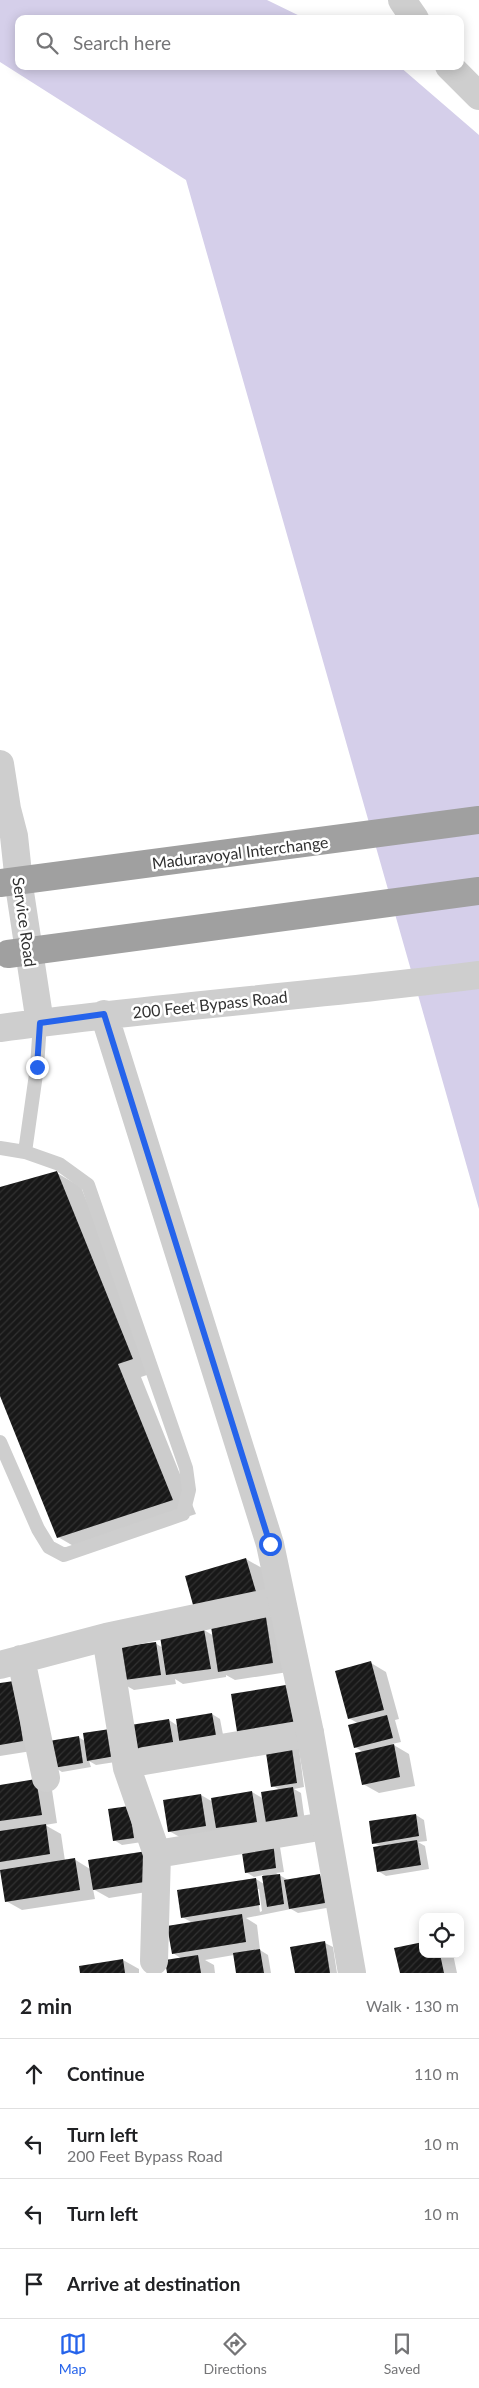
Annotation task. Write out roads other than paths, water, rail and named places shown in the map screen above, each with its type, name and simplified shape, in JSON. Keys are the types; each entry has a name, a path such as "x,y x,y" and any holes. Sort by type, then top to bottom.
{"highway":[{"name":"Maduravoyal Interchange","path":"0,883 479,820"},
{"path":"8,954 479,891"}],"street":[{"path":"402,0 412,15"},
{"path":"453,70 479,96"},
{"name":"Service Road","path":"0,764 7,808 7,835 20,892 40,1023"},
{"name":"200 Feet Bypass Road","path":"0,1028 104,1014 391,986 479,975"},
{"path":"104,1014 267,1534 310,1733 352,1973"},
{"path":"46,1778 10,1662 106,1637 281,1600"},
{"path":"106,1637 127,1768 157,1854 154,1961"},
{"path":"144,1762 310,1733"},
{"path":"157,1854 325,1826"}],"lane":[{"path":"25,1152 37,1067 40,1023"},
{"path":"0,1148 25,1152 59,1164 88,1185 186,1468 189,1490 183,1514 64,1555 49,1547 38,1529 0,1442"}]}
